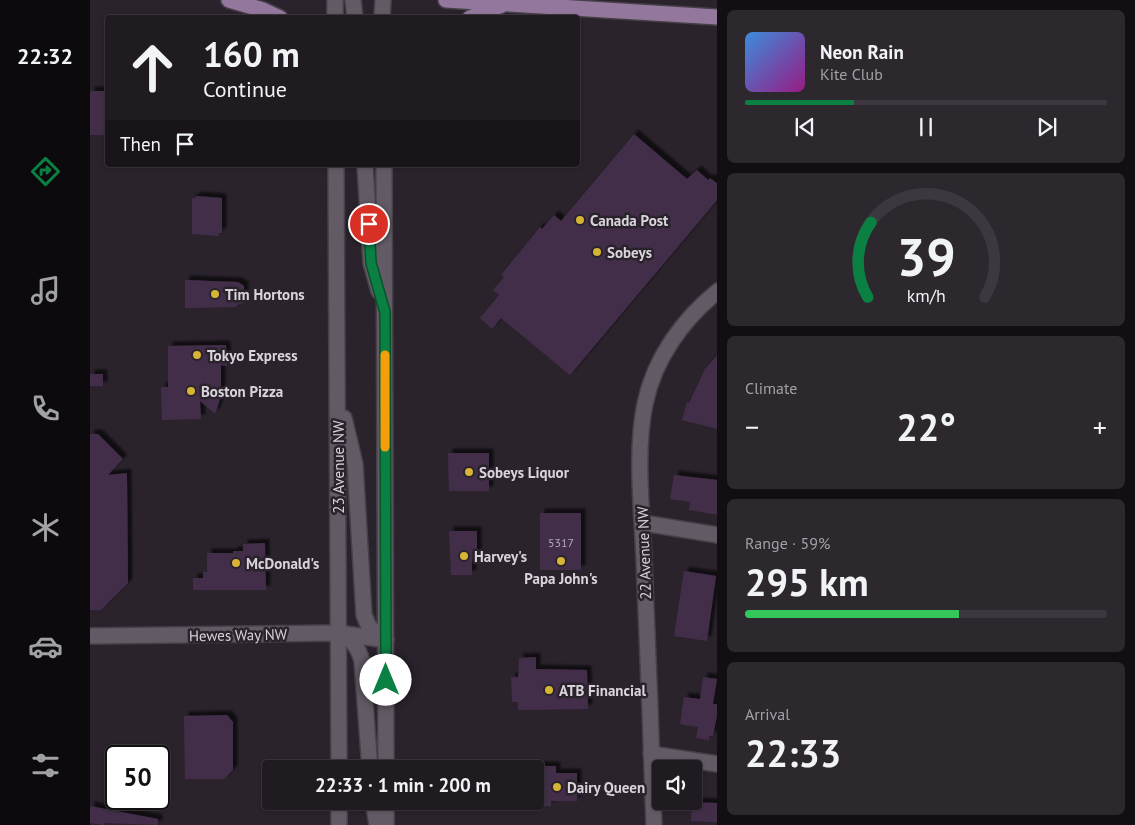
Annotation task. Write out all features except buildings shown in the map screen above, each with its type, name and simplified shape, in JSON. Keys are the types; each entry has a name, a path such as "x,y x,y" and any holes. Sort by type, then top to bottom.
{"main road":[{"path":"230,0 274,15"},
{"path":"335,0 335,15"},
{"path":"353,0 355,15"},
{"path":"382,15 383,0"},
{"path":"446,0 717,17"},
{"path":"477,15 503,4"},
{"name":"23 Avenue NW","path":"336,167 339,760"},
{"path":"365,167 371,263 385,312"},
{"path":"384,167 386,760"},
{"name":"22 Avenue NW","path":"654,825 641,443 645,403 656,369 666,349 712,296"},
{"path":"338,392 355,464 364,616 369,627 386,640"},
{"path":"643,523 717,535"},
{"path":"339,633 353,642 358,649 362,661 369,760"},
{"name":"Hewes Way NW","path":"90,636 339,633 386,640"},
{"path":"652,754 717,764"},
{"path":"339,810 339,825"},
{"path":"374,810 377,825"},
{"path":"386,810 386,825"}],"slow traffic":[{"path":"385,355 385,447"}],"place":[{"name":"Canada Post","path":"580,220"},
{"name":"Sobeys","path":"597,252"},
{"name":"Tim Hortons","path":"215,294"},
{"name":"Tokyo Express","path":"197,355"},
{"name":"Boston Pizza","path":"191,391"},
{"name":"Sobeys Liquor","path":"469,472"},
{"name":"Harvey's","path":"464,556"},
{"name":"Papa John's","path":"561,561"},
{"name":"McDonald's","path":"236,563"},
{"name":"ATB Financial","path":"549,690"},
{"name":"Dairy Queen","path":"557,787"}],"route":[{"path":"369,224 371,263 385,312 386,680"}]}
